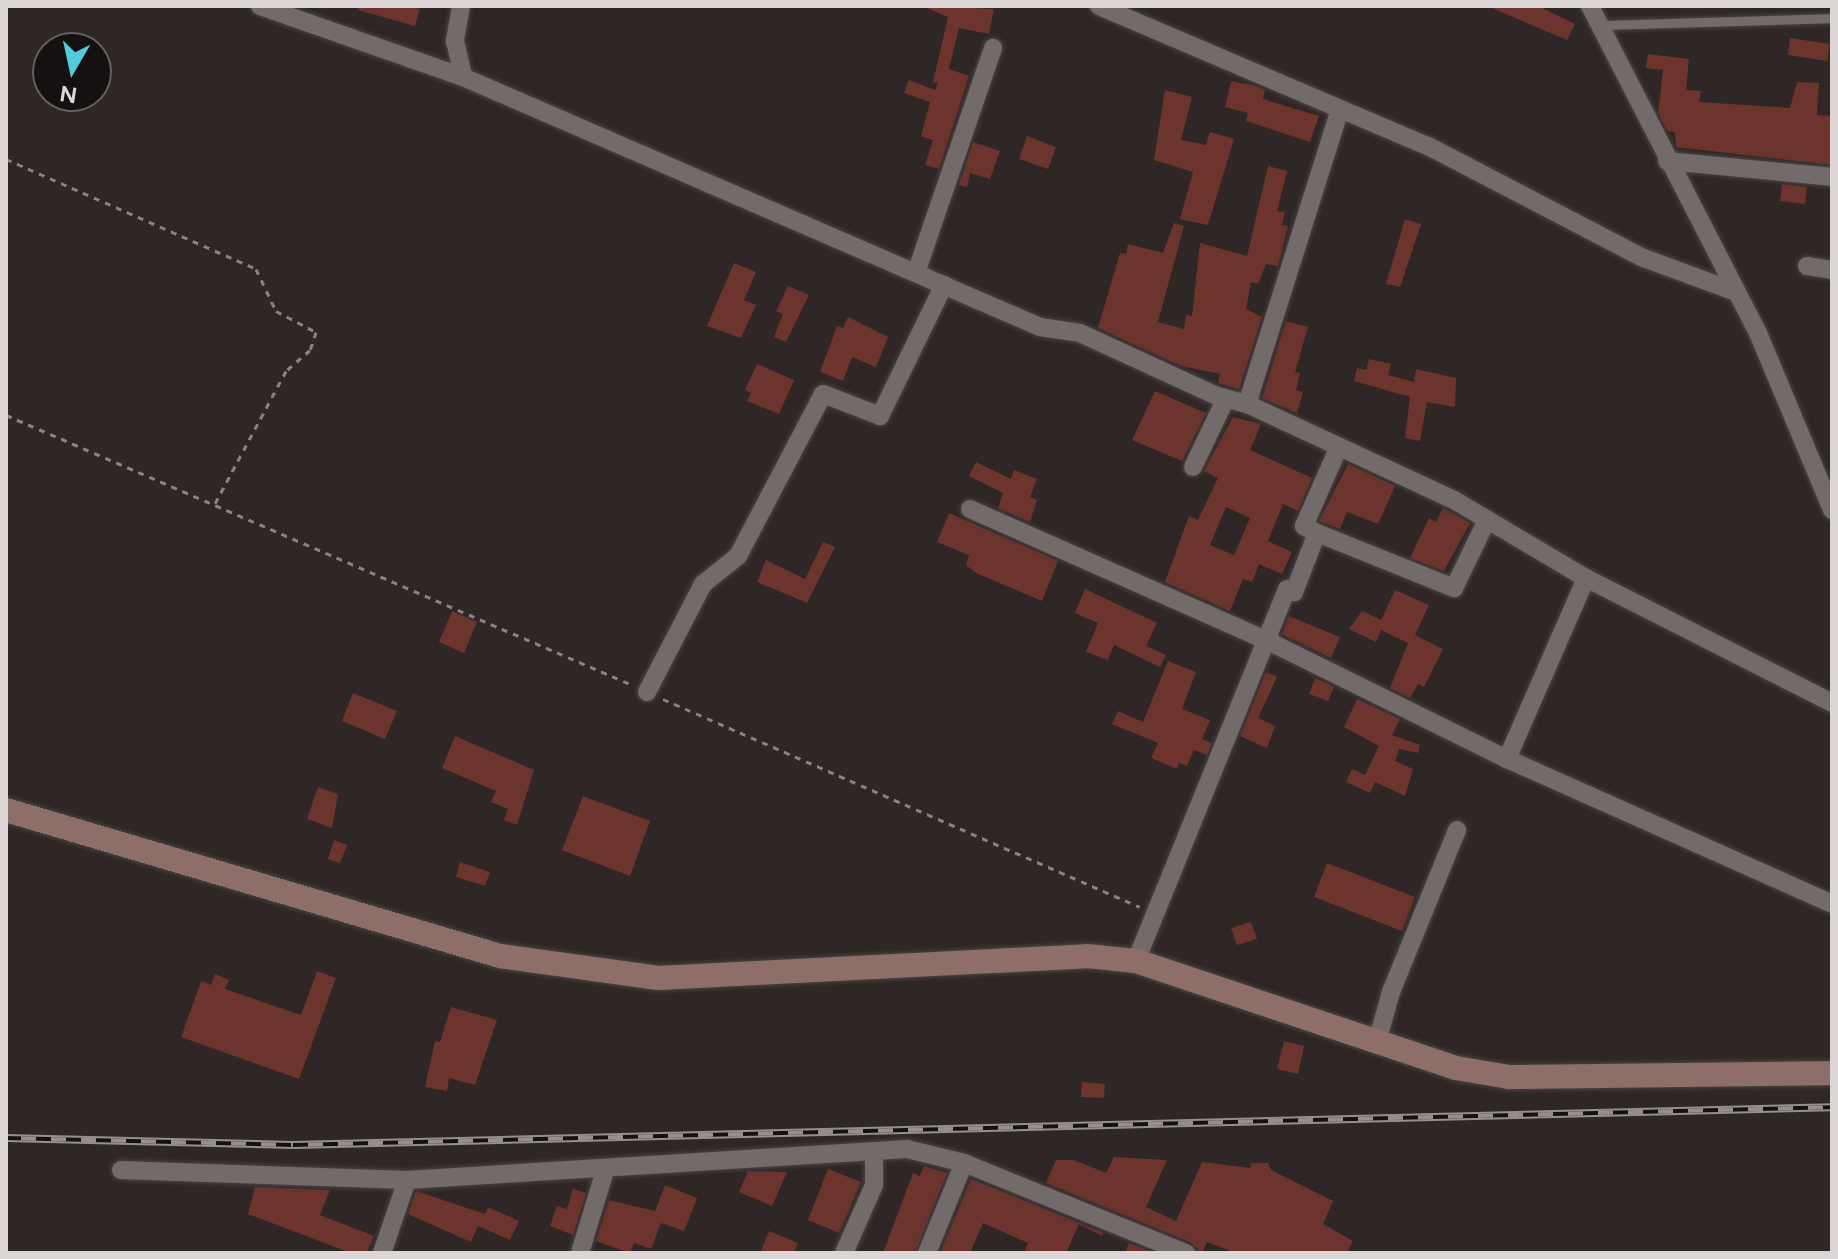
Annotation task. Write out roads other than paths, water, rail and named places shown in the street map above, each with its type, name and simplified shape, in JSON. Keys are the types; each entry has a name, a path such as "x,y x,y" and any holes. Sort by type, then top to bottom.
{"street":[{"path":"260,6 463,77 1040,327 1080,333 1226,398 1247,404 1487,520 1586,578 1832,703"},
{"path":"461,6 455,41 463,77"},
{"path":"1099,6 1468,165 1641,257 1736,292"},
{"path":"1590,6 1736,292 1832,510"},
{"path":"916,273 993,48"},
{"path":"1247,404 1340,109"},
{"path":"1667,161 1832,177"},
{"path":"1807,266 1832,270"},
{"path":"647,692 703,584 738,556 823,394 880,416 944,285"},
{"path":"1193,467 1226,398"},
{"path":"1338,449 1304,526 1317,533 1454,588 1487,520"},
{"path":"970,509 1268,641 1507,759 1832,904"},
{"path":"1136,961 1287,589 1294,592 1317,533"},
{"path":"1507,759 1586,578"},
{"path":"6,810 500,956 658,978 1087,956 1136,961 1456,1068 1509,1077 1832,1073"},
{"path":"1377,1042 1391,992 1457,830"},
{"path":"121,1170 407,1180 907,1149 964,1163 1186,1253"},
{"path":"844,1253 874,1185 874,1151"},
{"path":"927,1253 964,1163"},
{"path":"580,1253 605,1170"},
{"path":"382,1253 407,1180"}],"lane":[{"path":"1600,25 1832,18"}],"railway":[{"path":"6,1138 293,1145 1832,1107"}]}
